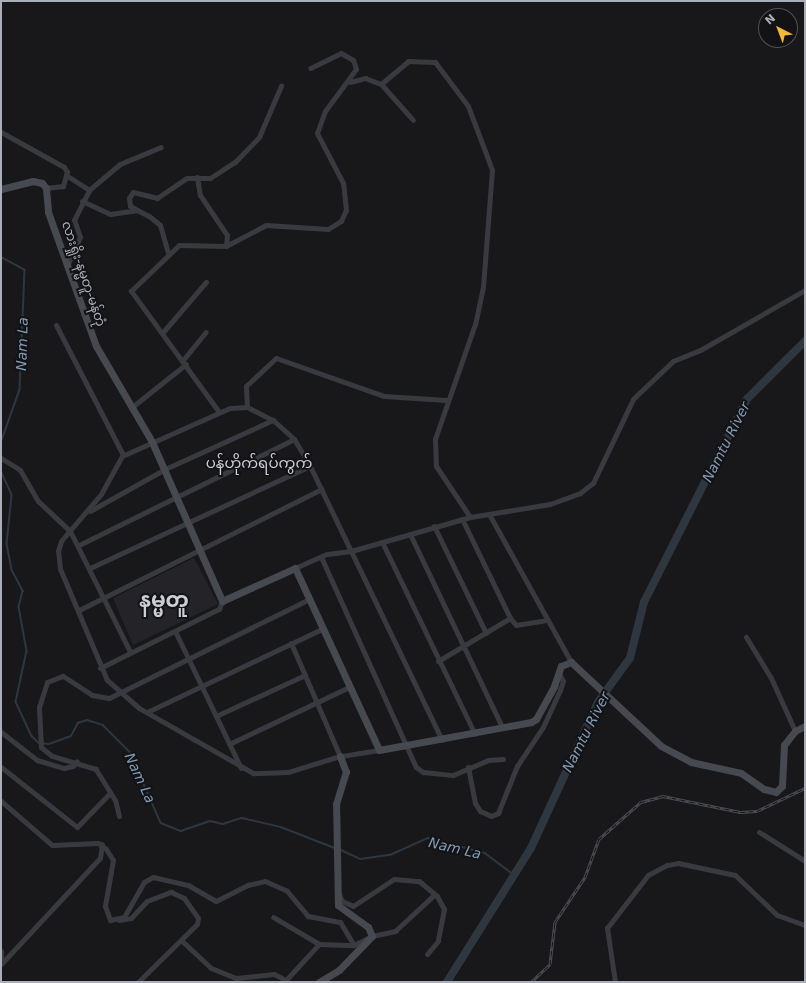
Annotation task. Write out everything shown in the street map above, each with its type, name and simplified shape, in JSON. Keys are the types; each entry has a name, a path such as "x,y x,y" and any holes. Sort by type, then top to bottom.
{"main road":[{"path":"1,189 33,181 42,183 46,188"},
{"name":"လားရှိုး-နမ္မတူ-မန်တုံ","path":"46,188 48,212 96,346 152,442 222,601"},
{"path":"222,601 295,568 379,750 474,734 536,720 554,686 558,671 574,664 622,708 646,733 680,758 702,765 727,768 764,789 776,792 782,786 784,776 782,758 784,745 795,731 805,726"},
{"path":"319,982 339,970 372,936 368,927 338,905 336,804 346,772 340,756"}],"street":[{"path":"219,412 163,332 131,291 168,253 178,246 191,244 226,246 266,225 328,229 341,221 346,210 345,190 317,133 325,111 350,82 356,69 347,54 328,58 310,68"},
{"path":"381,84 408,61 434,62 468,106 492,170 484,287 475,324 446,400 435,439 436,466 470,518"},
{"path":"350,82 365,78 381,84 413,120"},
{"path":"168,253 160,225 130,206 129,198 133,192 157,198 187,178 210,178 221,173 254,144 281,86"},
{"path":"1,132 64,167 66,175 63,186 46,188"},
{"path":"67,266 80,237 74,220 82,201 89,190 120,164 161,147"},
{"path":"66,175 89,190"},
{"path":"197,177 200,195 227,235 226,246"},
{"path":"82,201 110,214 137,210"},
{"path":"163,332 206,282"},
{"path":"295,568 321,557 351,551 434,526 462,519 550,504 580,493 593,483 633,399 673,361 708,346 805,290"},
{"path":"56,325 123,455"},
{"path":"132,407 184,362 206,332"},
{"path":"247,407 246,386 276,358 384,396 446,400"},
{"path":"379,750 340,756 266,775 240,768 147,712 117,691 100,668 79,610 60,570 58,551 61,541 87,513 123,455 219,412 247,407 273,420 294,439 310,466 442,740"},
{"path":"87,513 165,469 273,420"},
{"path":"79,545 294,439"},
{"path":"2,458 20,470 38,501 70,532 79,545 130,652"},
{"path":"90,568 310,466"},
{"path":"79,610 322,489"},
{"path":"489,514 515,556 547,620 574,664"},
{"path":"462,519 510,618 516,625 547,620"},
{"path":"434,526 486,633"},
{"path":"410,534 502,727"},
{"path":"382,542 474,734"},
{"path":"321,557 407,746 413,763 423,772 453,775 468,767 503,759"},
{"path":"119,816 110,793 96,769 77,761 52,756 41,747 40,699 52,678 63,676 103,699 309,599"},
{"path":"100,668 219,609 222,601"},
{"path":"438,660 510,618"},
{"path":"147,712 322,629"},
{"path":"176,631 240,768"},
{"path":"746,637 770,678 795,731"},
{"path":"291,644 340,756"},
{"path":"468,767 475,803 480,811 491,816 498,813 517,766 543,727 560,690 563,680 558,671"},
{"path":"216,716 305,675"},
{"path":"229,744 349,687"},
{"path":"1,732 37,760 64,768 73,766 77,761"},
{"path":"1,767 77,827 110,793"},
{"path":"1,801 52,845 102,844"},
{"path":"759,832 805,861"},
{"path":"102,844 113,860 106,915 110,920 131,918 157,895 175,892 198,918 197,924 138,982"},
{"path":"1,964 100,858 102,844"},
{"path":"615,982 607,928 648,875 667,865 678,863 735,875 777,915 805,925"},
{"path":"119,920 144,882 153,876 188,885 216,901 248,885 265,881 287,891 308,916 340,922 354,945"},
{"path":"337,887 342,901 353,906 394,879 419,880 435,894 444,909 443,925 438,941 427,954"},
{"path":"274,917 319,944 354,945 372,936 395,931 435,894"},
{"path":"180,940 211,968 237,980 274,974 286,980 319,944"},
{"path":"1,951 1,958"}],"shaded area":[{"path":"194,558 218,604 133,645 113,598"}],"waterway":[{"name":"Nam La","path":"1,257 25,270 20,390 1,443"},
{"name":"Namtu River","path":"447,982 531,848 598,702 630,658 644,602 747,399 805,341"},
{"name":"Nam La","path":"1,471 12,495 7,544 12,570 23,591 19,607 27,651 16,702 32,736 39,743 49,744 71,736 78,723 87,720 103,725 130,752 161,823 181,831 210,821 223,824 242,818 281,827 335,848"},
{"name":"Nam La","path":"339,849 360,859 390,855 428,838 485,853 514,875"}],"railway":[{"path":"531,982 550,964 555,922 585,877 599,839 641,802 663,796 740,812 757,811 805,788"}],"district":[{"name":"ပန်ဟိုက်ရပ်ကွက်","path":"259,464"},
{"name":"နမ္မတူ","path":"164,600"}]}
